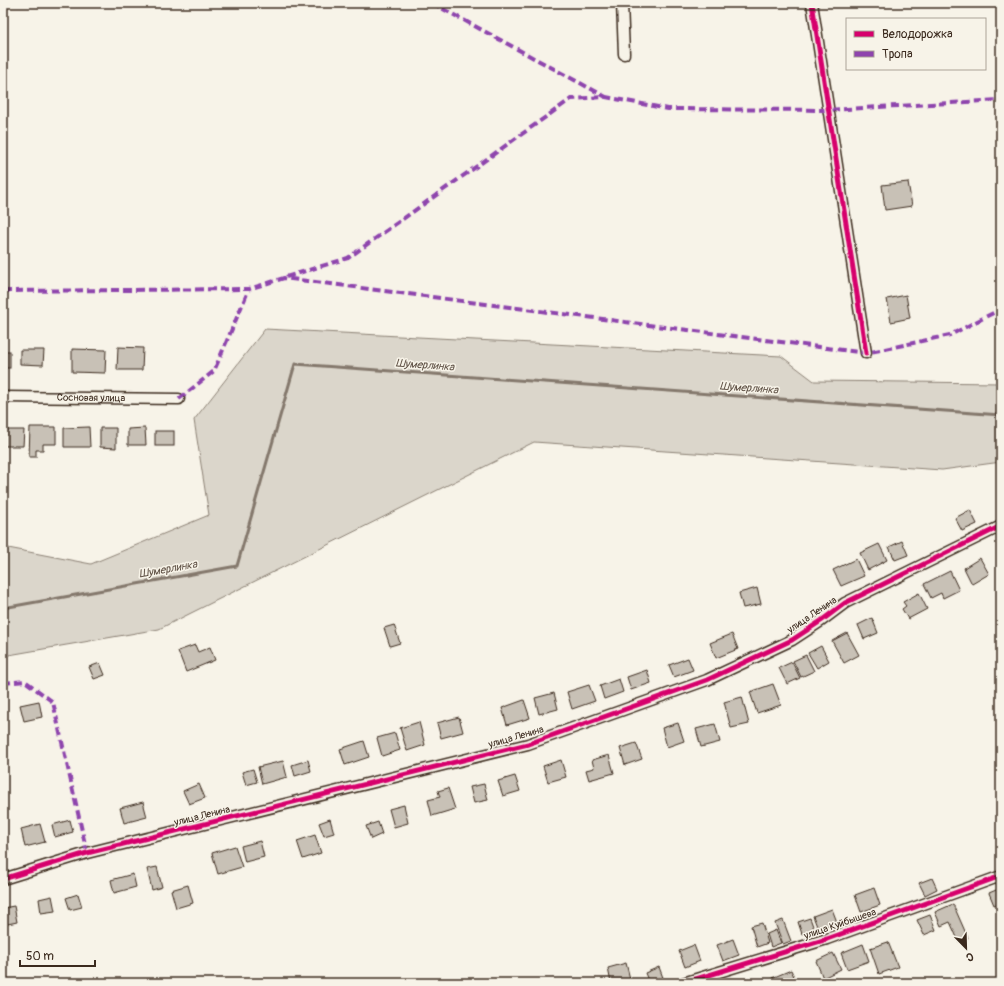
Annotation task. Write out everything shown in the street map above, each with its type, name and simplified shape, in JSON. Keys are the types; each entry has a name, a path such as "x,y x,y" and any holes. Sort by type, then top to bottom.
{"street":[{"path":"622,3 624,54"},
{"path":"812,3 866,353"},
{"name":"Сосновая улица","path":"3,397 179,399"},
{"name":"улица Ленина","path":"3,880 87,853 535,742 679,690 714,676 792,640 822,621 846,603 1001,526"},
{"name":"улица Куйбышева","path":"683,983 827,939 1001,876"}],"shaded area":[{"path":"265,329 781,356 814,381 1001,383 1001,462 942,470 534,442 159,629 3,656 3,547 91,564 209,515 194,420"}],"building":[{"path":"908,182 912,206 885,210 882,185"},
{"path":"906,295 910,318 891,322 887,299"},
{"path":"118,347 143,348 142,370 117,370"},
{"path":"72,349 106,350 105,373 72,372"},
{"path":"20,350 44,350 43,365 20,364"},
{"path":"3,351 10,351 10,368 3,368"},
{"path":"30,427 56,427 56,444 43,444 43,450 36,450 36,457 29,457"},
{"path":"89,427 90,447 64,447 64,428"},
{"path":"100,428 116,428 116,448 100,447"},
{"path":"145,428 146,445 128,445 128,429"},
{"path":"3,430 24,430 23,446 3,446"},
{"path":"155,431 174,431 174,446 155,446"},
{"path":"970,510 977,524 962,531 955,518"},
{"path":"902,541 908,555 895,560 889,547"},
{"path":"879,544 887,560 868,570 860,553"},
{"path":"980,558 989,574 972,584 964,568"},
{"path":"856,559 864,576 841,586 833,570"},
{"path":"950,571 959,590 943,598 941,593 931,598 924,584"},
{"path":"757,588 761,604 743,608 739,593"},
{"path":"919,593 927,609 908,619 902,609 906,606 903,602"},
{"path":"872,618 878,633 864,639 858,625"},
{"path":"394,625 400,643 390,646 384,628"},
{"path":"847,633 859,655 844,663 832,641"},
{"path":"732,634 738,649 716,658 710,643"},
{"path":"195,645 198,652 210,647 215,660 186,672 178,651"},
{"path":"821,646 829,661 817,668 808,653"},
{"path":"806,655 814,671 801,677 793,661"},
{"path":"688,658 693,670 674,677 669,665"},
{"path":"792,662 800,678 787,684 779,668"},
{"path":"100,663 105,675 94,679 89,667"},
{"path":"647,670 651,683 631,690 627,677"},
{"path":"619,679 623,692 604,699 600,686"},
{"path":"773,684 781,705 757,713 750,692"},
{"path":"589,685 595,701 572,709 567,692"},
{"path":"554,693 558,709 539,714 535,698"},
{"path":"742,697 749,724 731,728 724,702"},
{"path":"524,700 530,718 507,725 502,708"},
{"path":"39,701 42,717 24,721 20,705"},
{"path":"459,717 463,732 441,738 437,723"},
{"path":"419,722 425,745 407,751 400,728"},
{"path":"678,723 684,741 667,747 662,728"},
{"path":"715,724 720,742 701,747 696,729"},
{"path":"395,733 400,750 382,756 377,738"},
{"path":"364,741 369,757 345,765 340,749"},
{"path":"636,743 642,759 625,765 620,748"},
{"path":"609,755 614,773 589,780 586,770 594,768 592,760"},
{"path":"308,760 311,771 295,776 292,765"},
{"path":"561,760 566,777 548,782 543,766"},
{"path":"283,761 287,777 262,784 258,767"},
{"path":"253,769 257,782 246,785 242,772"},
{"path":"515,776 520,791 503,796 498,781"},
{"path":"199,784 205,798 189,804 183,791"},
{"path":"484,784 488,800 474,803 470,787"},
{"path":"448,788 455,809 432,816 428,800 440,797 438,791"},
{"path":"143,802 147,817 124,823 120,808"},
{"path":"404,805 408,823 394,827 389,809"},
{"path":"330,819 334,833 324,836 319,823"},
{"path":"70,820 73,832 55,837 52,825"},
{"path":"378,822 382,834 371,839 366,826"},
{"path":"40,824 45,842 25,847 21,829"},
{"path":"4,830 9,852 3,854 3,831"},
{"path":"315,835 321,853 303,859 297,841"},
{"path":"260,841 264,857 245,862 241,846"},
{"path":"235,846 242,867 218,874 212,853"},
{"path":"157,867 162,887 152,890 147,869"},
{"path":"133,874 136,887 114,893 111,880"},
{"path":"932,878 937,889 925,895 919,883"},
{"path":"188,885 193,903 176,908 171,890"},
{"path":"874,888 880,905 861,912 855,895"},
{"path":"1001,888 1001,902 994,905 989,893"},
{"path":"78,894 82,907 70,910 66,898"},
{"path":"52,896 55,911 41,913 39,899"},
{"path":"953,904 968,938 959,942 950,922 941,926 935,912"},
{"path":"14,906 17,922 3,925 3,908"},
{"path":"832,909 837,922 818,929 813,916"},
{"path":"930,915 936,930 924,935 917,920"},
{"path":"810,918 814,929 802,934 798,922"},
{"path":"783,920 791,941 783,944 775,923"},
{"path":"762,923 768,943 757,947 751,926"},
{"path":"776,930 781,943 771,947 767,934"},
{"path":"733,939 739,955 723,961 717,945"},
{"path":"888,942 898,967 879,974 870,948"},
{"path":"863,944 869,961 847,969 841,953"},
{"path":"694,945 700,961 685,967 679,951"},
{"path":"833,953 841,969 823,978 816,961"},
{"path":"626,963 630,979 611,983 608,968"},
{"path":"659,967 665,983 649,983 645,973"},
{"path":"791,970 797,983 774,983 772,978"},
{"path":"759,979 760,983 749,983"}],"waterway":[{"name":"Шумерлинка","path":"3,608 237,566 295,364 1001,415"}],"marked path":[{"path":"432,3 606,97"},
{"path":"286,277 348,258 571,99 606,97 668,109 828,110 1001,100"},
{"path":"3,291 249,289 284,278 866,353 950,335 1001,309"},
{"path":"179,399 214,371 249,289"},
{"path":"3,683 25,681 53,702 87,853"}],"cycle path":[{"path":"812,3 866,353"},
{"path":"3,879 87,853 528,744 707,680 792,640 845,603 1001,526"},
{"path":"683,983 827,939 1001,876"}]}
